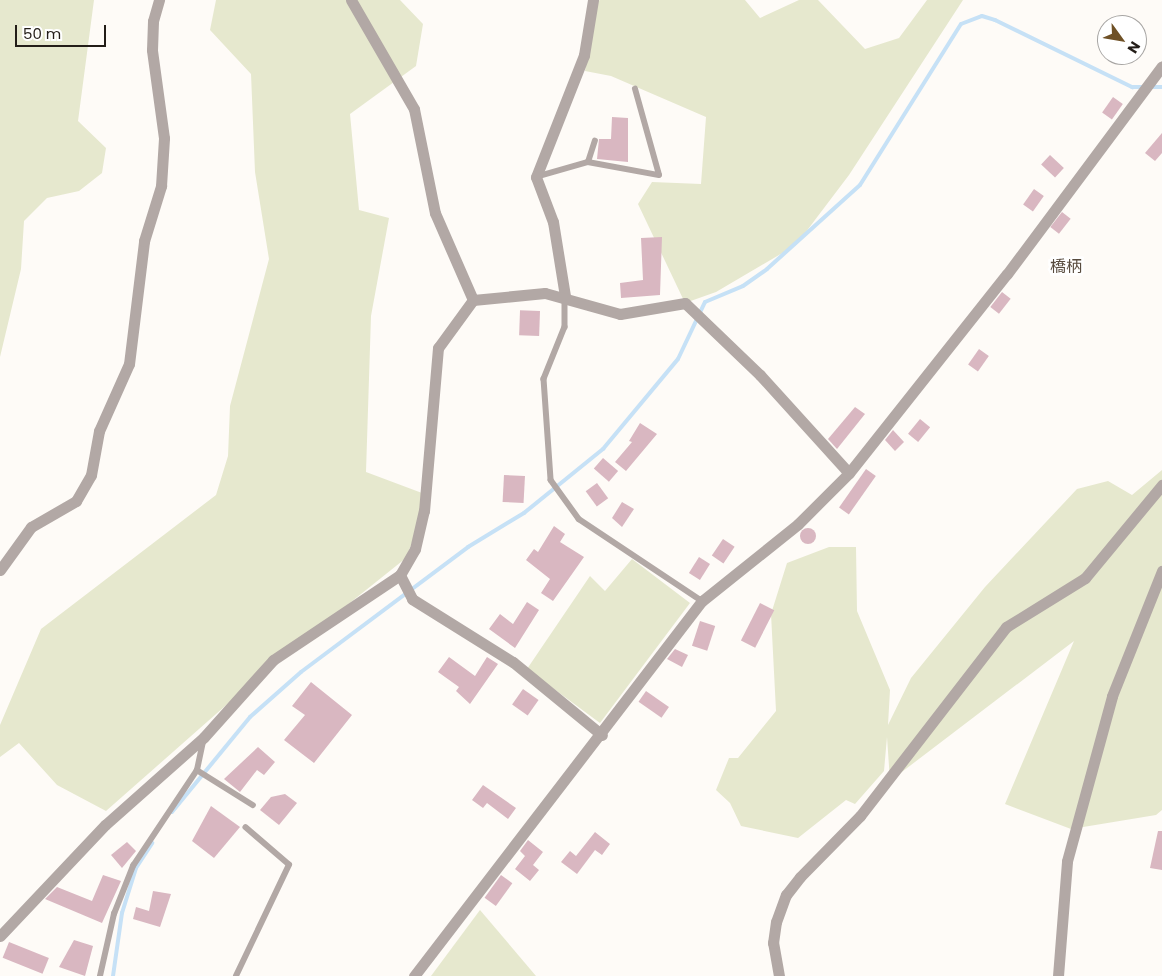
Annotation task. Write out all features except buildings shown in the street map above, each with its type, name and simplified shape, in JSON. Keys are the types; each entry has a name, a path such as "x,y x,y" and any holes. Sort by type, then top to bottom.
{"street":[{"path":"0,570 31,527 76,501 91,474 99,431 129,364 144,241 161,186 164,138 152,50 153,21 159,0"},
{"path":"351,0 414,109 435,212 473,300"},
{"path":"565,296 554,222 536,177 584,56 593,0"},
{"path":"414,976 602,735 702,601 798,524 849,473 1144,95 1162,66"},
{"path":"473,300 565,296 578,306 620,314 684,303 760,375 849,473"},
{"path":"0,936 105,825 204,737 273,660 403,580 415,549 424,512 438,348 473,300"},
{"path":"779,976 773,943 776,922 786,895 800,877 866,809 1006,627 1085,578 1162,485"},
{"path":"1058,976 1067,861 1112,696 1162,571"},
{"path":"403,580 412,599 513,662 602,735"}],"lane":[{"path":"536,177 588,162 659,175 635,89"},
{"path":"588,162 594,141"},
{"path":"565,296 566,328 544,380 552,482 560,496 579,519 702,601"},
{"path":"100,976 114,914 133,866 197,771 204,737"},
{"path":"197,771 253,805"},
{"path":"236,976 289,865 246,828"}],"green space":[{"path":"0,0 94,0 78,121 106,148 102,173 79,191 47,198 24,221 21,269 0,357"},
{"path":"216,0 400,0 423,24 416,66 350,114 359,210 389,218 371,316 366,472 430,496 406,558 266,670 106,811 57,785 19,743 0,757 0,725 41,629 216,495 228,456 230,406 269,259 255,172 251,74 210,30"},
{"path":"600,0 745,0 760,18 799,0 818,0 865,49 899,38 927,0 963,0 849,175 796,245 716,292 685,303 638,204 652,182 701,184 706,117 611,76 585,71 595,3"},
{"path":"1162,470 1162,810 1156,815 1071,829 1005,804 1074,641 890,781 887,737 884,771 855,804 846,800 798,838 741,826 730,803 716,790 729,758 738,758 776,711 771,614 787,563 829,547 856,547 857,611 890,690 888,725 911,678 985,587 1077,489 1108,481 1132,495"},
{"path":"632,559 690,603 600,723 527,669 590,576 605,591"},
{"path":"480,910 536,976 431,976"}],"waterway":[{"path":"172,812 250,717 301,672 468,547 524,513 603,449 678,359 705,302 743,286 767,269 860,185 961,24 982,16 995,20 1132,87 1142,87"},
{"path":"1149,87 1162,87"},
{"path":"113,976 122,913 136,868 152,843"}],"district":[{"name":"橋柄","path":"1066,267"}]}
